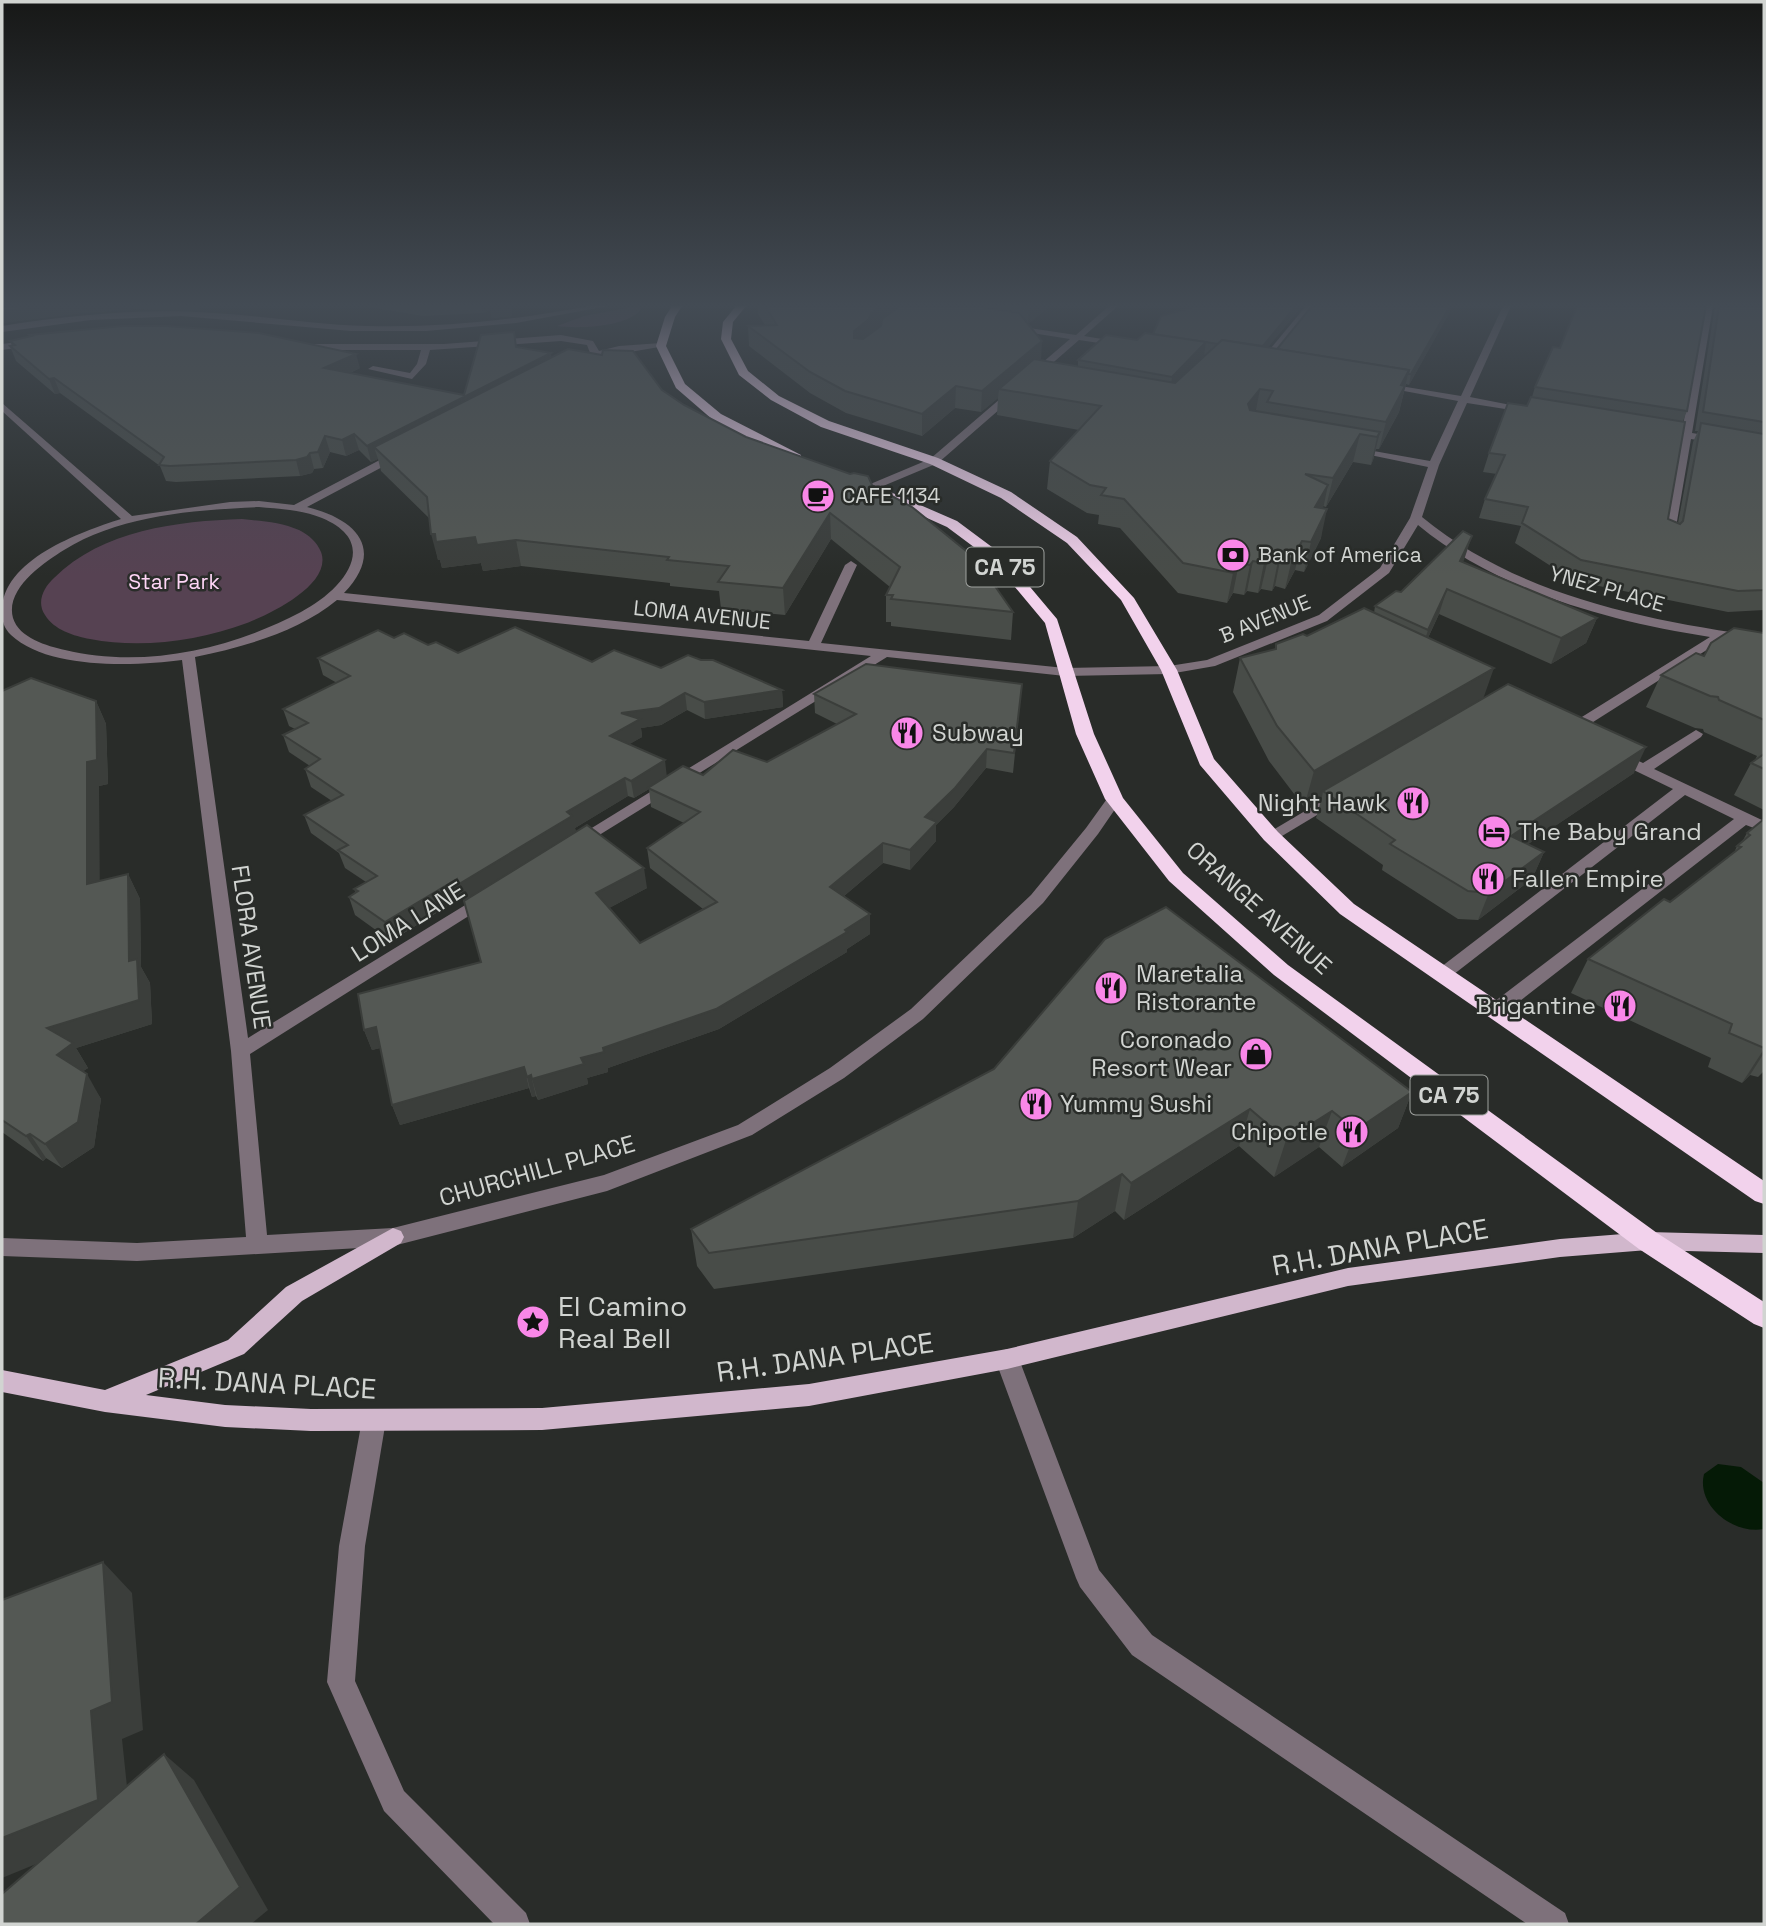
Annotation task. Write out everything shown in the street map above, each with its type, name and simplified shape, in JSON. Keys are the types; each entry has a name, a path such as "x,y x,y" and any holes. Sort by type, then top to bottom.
{"highway":[{"path":"691,396 716,417 814,465"},
{"name":"CA 75","path":"775,396 825,424 934,461 1006,495 1072,540 1127,598 1170,670 1206,761 1271,836 1347,909 1764,1194"},
{"name":"ORANGE AVENUE","path":"866,485 952,524 999,559 1052,622 1086,734 1114,799 1176,877 1281,970 1648,1241 1764,1316"}],"main road":[{"path":"105,1401 236,1347 294,1294 393,1237"},
{"name":"R.H. DANA PLACE","path":"2,1381 105,1401 225,1416 374,1420 542,1419 809,1395 1007,1359 1348,1277 1560,1248 1648,1241 1764,1244"}],"street":[{"path":"866,485 934,461 1010,396"},
{"path":"1444,396 1547,413"},
{"name":"B AVENUE","path":"1065,672 1170,670 1210,663 1329,621 1385,570 1416,518 1434,465 1465,396"},
{"path":"1668,539 1692,396"},
{"path":"2,406 129,520"},
{"path":"1657,430 1764,448"},
{"path":"1342,448 1434,465"},
{"path":"296,508 411,449"},
{"path":"259,504 296,508 324,515 345,527 357,541 360,558 353,576 335,596 308,614 274,631 188,654 121,659 63,654 33,645 14,631 6,615 5,597 23,575 50,554 86,535 129,520 217,505 259,504"},
{"name":"YNEZ PLACE","path":"1416,518 1441,540 1535,589 1576,604 1652,624 1764,641"},
{"path":"813,646 851,565"},
{"name":"LOMA AVENUE","path":"335,596 1065,672"},
{"path":"1566,733 1720,636"},
{"path":"557,856 885,653"},
{"name":"FLORA AVENUE","path":"188,654 240,1051 257,1246"},
{"path":"1644,769 1696,734"},
{"path":"1599,748 1764,827"},
{"path":"1271,836 1355,787"},
{"path":"1443,974 1684,788"},
{"name":"CHURCHILL PLACE","path":"2,1247 137,1252 393,1237 607,1183 745,1130 837,1073 917,1014 1037,899 1114,799"},
{"path":"1496,1010 1745,818"},
{"name":"LOMA LANE","path":"240,1051 498,892"},
{"path":"1007,1359 1089,1578 1142,1645 1554,1924"},
{"path":"374,1420 352,1546 341,1682 394,1801 515,1924"}],"green space":[{"name":"Star Park","path":"242,519 292,527 312,539 321,552 322,564 318,575 309,586 284,605 257,619 189,639 129,643 71,634 54,625 42,610 42,595 50,582 73,562 95,549 142,531 192,522"}],"shaded area":[{"path":"1718,1464 1741,1467 1764,1483 1764,1529 1752,1530 1730,1523 1712,1507 1703,1486 1704,1474"}],"building":[{"path":"79,396 466,396 367,446 354,434 342,440 325,436 318,452 296,460 159,465 164,457"},
{"path":"475,396 671,396 746,437 850,474 868,476 872,485 912,507 976,559 1013,612 891,599 893,595 886,595 900,567 830,513 783,588 718,582 729,566 667,560 669,557 516,540 477,545 475,537 436,542 435,534 431,534 427,497 374,447"},
{"path":"861,396 944,396 922,414"},
{"path":"1040,396 1254,396 1248,404 1250,410 1380,432 1377,437 1360,434 1333,478 1305,474 1328,485 1315,507 1327,509 1311,542 1302,541 1292,559 1281,556 1278,561 1253,561 1250,565 1239,563 1233,573 1183,563 1124,499 1101,495 1106,488 1090,485 1050,461 1101,406"},
{"path":"1270,396 1400,396 1386,422 1267,402"},
{"path":"1591,396 1690,396 1687,411"},
{"path":"1705,396 1764,396 1764,422 1703,412"},
{"path":"1531,397 1685,422 1668,519 1680,524 1683,521 1701,423 1764,434 1764,590 1738,591 1581,560 1522,523 1528,507 1485,499 1505,455 1489,453 1508,403 1527,406"},
{"path":"1463,531 1472,536 1460,561 1597,618 1561,638 1447,589 1428,630 1375,606 1396,591 1401,592"},
{"path":"1364,608 1494,668 1314,771 1277,726 1240,658 1276,649 1276,644 1303,634 1307,636"},
{"path":"515,627 592,662 614,650 661,668 688,655 701,660 713,660 782,690 704,702 685,693 659,708 621,713 640,719 610,736 665,760 631,781 625,778 567,812 572,816 459,884 457,879 385,922 349,897 358,891 354,889 377,876 338,850 348,845 304,815 343,795 305,769 320,759 283,735 308,723 283,709 350,676 318,658 378,630 394,638 404,633 428,645 436,642 458,653"},
{"path":"1734,628 1764,633 1764,720 1719,700 1718,697 1661,675 1696,653 1704,656 1711,643"},
{"path":"866,664 1022,684 1014,753 987,749 955,788 925,817 937,822 910,850 883,843 830,887 870,914 845,930 847,932 716,1009 603,1048 604,1052 581,1058 584,1064 532,1079 531,1075 527,1077 524,1067 392,1105 376,1027 364,1030 358,994 481,962 464,901 587,825 644,868 596,893 640,943 717,902 647,848 700,812 648,788 683,766 703,775 733,750 767,762 856,714 814,694"},
{"path":"31,678 96,701 97,760 87,762 87,884 128,874 129,961 137,959 139,1000 47,1028 73,1043 57,1055 87,1074 78,1122 45,1144 30,1134 26,1136 2,1120 2,691"},
{"path":"1508,684 1646,747 1511,836 1544,852 1489,893 1468,891 1390,844 1395,840 1323,791"},
{"path":"1764,754 1764,769 1751,763"},
{"path":"1764,819 1764,1048 1729,1033 1732,1024 1588,959 1664,899 1670,902 1741,847 1737,846 1750,835 1747,833"},
{"path":"1166,907 1412,1092 1356,1130 1332,1111 1286,1140 1250,1109 1131,1183 1122,1174 1078,1201 709,1253 691,1229 994,1069 1105,939"},
{"path":"103,1562 112,1702 91,1711 98,1800 2,1838 2,1600"},
{"path":"164,1754 240,1887 196,1924 2,1924 2,1894"}],"place":[{"name":"CAFE 1134","path":"818,496"},
{"name":"Bank of America","path":"1233,555"},
{"name":"Subway","path":"907,733"},
{"name":"Night Hawk","path":"1413,803"},
{"name":"The Baby Grand","path":"1494,832"},
{"name":"Fallen Empire","path":"1488,879"},
{"name":"Maretalia Ristorante","path":"1111,988"},
{"name":"Brigantine","path":"1620,1006"},
{"name":"Coronado Resort Wear","path":"1256,1054"},
{"name":"Yummy Sushi","path":"1036,1104"},
{"name":"Chipotle","path":"1352,1132"},
{"name":"El Camino Real Bell","path":"533,1322"}]}
